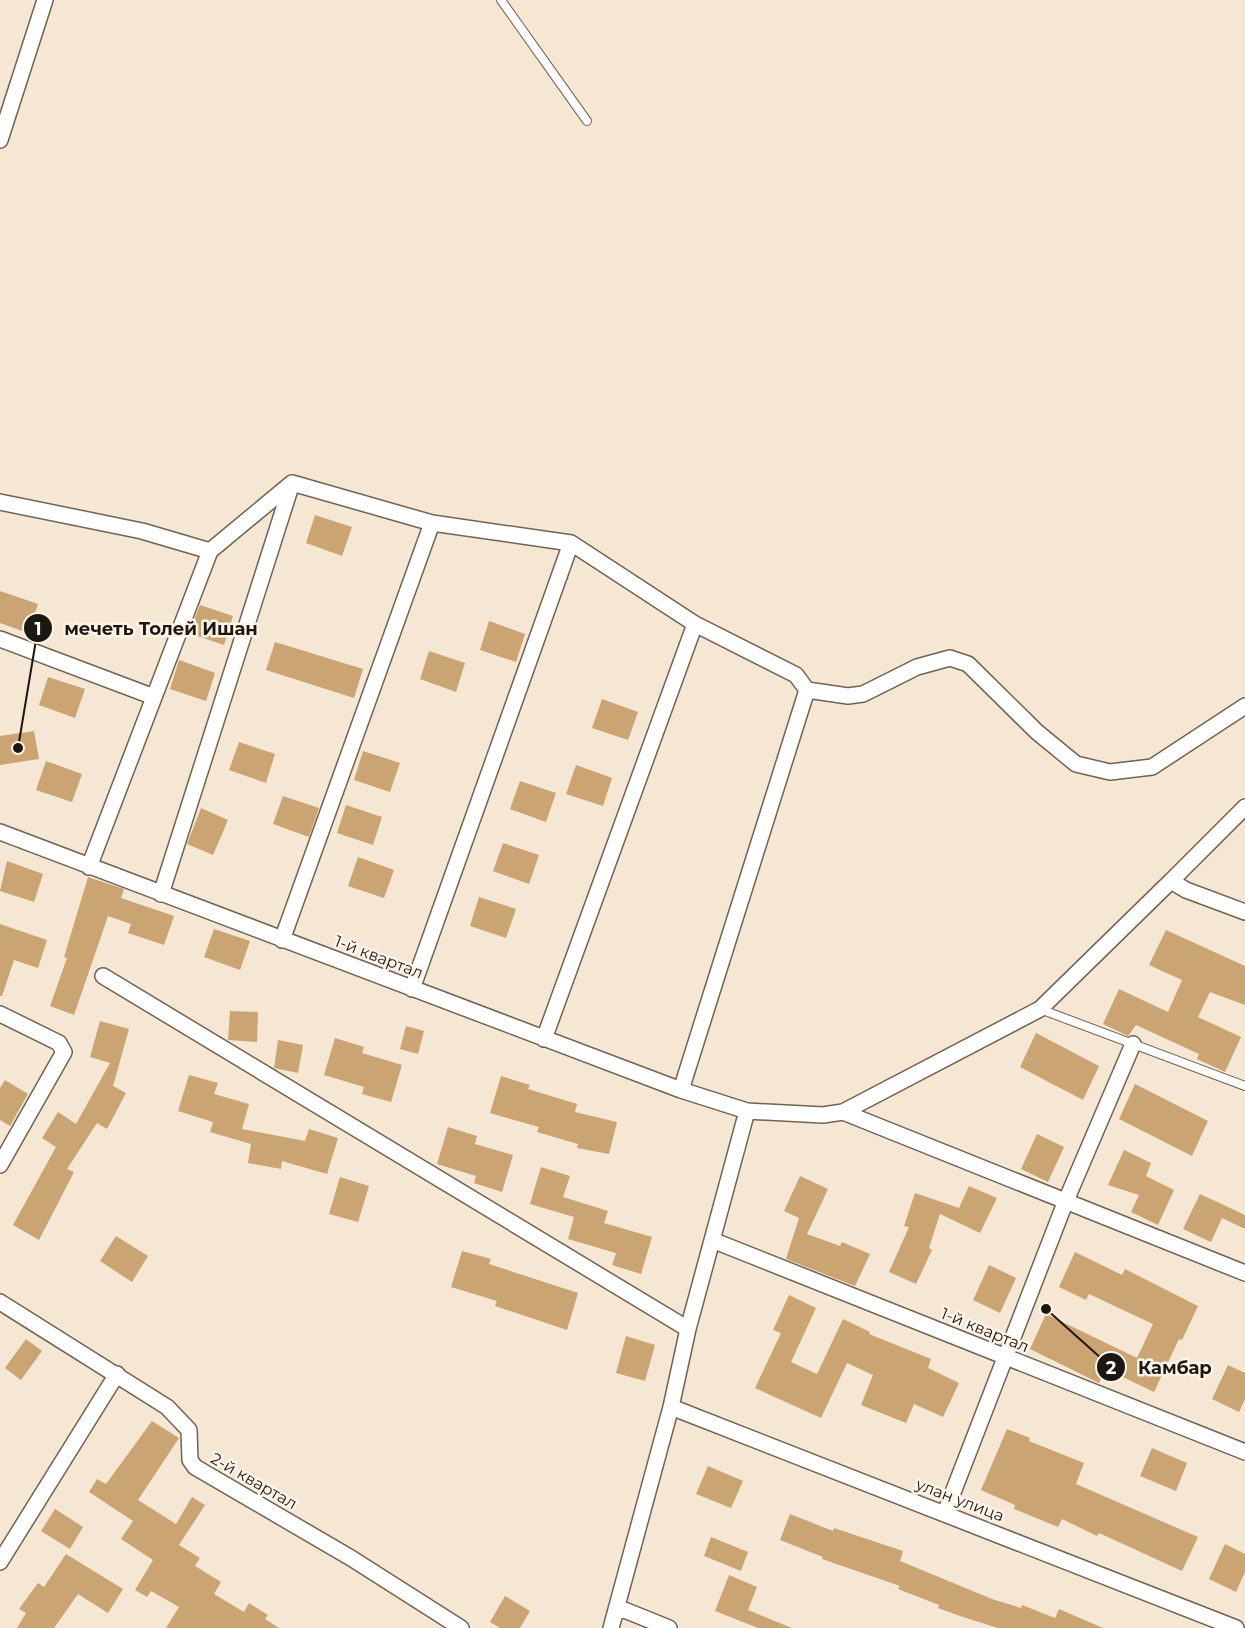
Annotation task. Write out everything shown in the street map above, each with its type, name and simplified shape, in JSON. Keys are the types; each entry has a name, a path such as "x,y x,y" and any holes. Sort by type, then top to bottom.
{"street":[{"path":"0,140 45,0"},
{"path":"292,483 432,523 571,543 695,624 796,675 807,690 848,696 863,694 917,667 950,658 968,664 1037,732 1076,764 1110,771 1152,767 1245,706"},
{"path":"89,867 210,551 292,483"},
{"path":"161,894 292,483"},
{"path":"0,502 142,531 210,551"},
{"path":"282,940 432,523"},
{"path":"412,989 571,543"},
{"path":"544,1039 695,624"},
{"path":"0,639 154,698"},
{"path":"681,1090 807,690"},
{"path":"843,1112 1040,1009 1245,807"},
{"name":"1-й квартал","path":"0,832 681,1090 747,1111 823,1115 843,1112"},
{"path":"1171,881 1186,890 1245,912"},
{"path":"103,976 688,1329"},
{"path":"0,1014 58,1043 64,1052 0,1165"},
{"path":"945,1513 1065,1203 1132,1044"},
{"path":"611,1628 671,1407 688,1329 747,1111"},
{"path":"843,1112 1065,1203 1245,1273"},
{"name":"1-й квартал","path":"712,1240 1245,1452"},
{"name":"2-й квартал","path":"0,1302 167,1407 189,1430 190,1460 195,1467 351,1558 461,1628"},
{"path":"0,1562 117,1374"},
{"name":"улан улица","path":"671,1407 1236,1628"},
{"path":"618,1607 669,1628"}],"lane":[{"path":"501,0 587,121"},
{"path":"1040,1009 1245,1086"}],"building":[{"path":"315,515 352,527 342,556 306,543"},
{"path":"0,591 38,604 28,633 0,623"},
{"path":"200,605 233,616 224,645 189,633"},
{"path":"489,621 525,634 516,662 480,650"},
{"path":"275,642 363,669 354,698 266,670"},
{"path":"429,651 465,663 456,692 420,679"},
{"path":"179,660 215,673 206,701 170,689"},
{"path":"48,677 85,689 75,718 39,705"},
{"path":"602,699 638,712 628,740 592,728"},
{"path":"34,731 39,759 0,765 0,736"},
{"path":"239,742 275,754 266,783 229,770"},
{"path":"363,751 400,763 390,792 354,780"},
{"path":"46,761 82,774 72,802 36,790"},
{"path":"576,765 612,778 603,806 566,794"},
{"path":"520,781 556,793 546,822 510,809"},
{"path":"283,796 319,808 309,837 273,824"},
{"path":"346,805 382,817 373,845 337,833"},
{"path":"201,808 228,820 213,855 187,844"},
{"path":"503,843 539,855 529,884 493,871"},
{"path":"358,857 394,870 384,898 348,886"},
{"path":"7,861 43,874 34,902 0,891"},
{"path":"88,877 124,889 121,898 174,916 164,945 128,933 131,924 108,916 74,1015 50,1006 67,958 64,957"},
{"path":"479,897 516,909 506,938 470,926"},
{"path":"0,924 47,940 38,968 14,960 2,996 0,996"},
{"path":"214,929 250,941 240,970 204,957"},
{"path":"1166,930 1245,966 1245,1005 1210,992 1198,1017 1241,1037 1225,1072 1197,1059 1199,1054 1136,1025 1128,1036 1103,1024 1119,989 1168,1012 1182,980 1149,965"},
{"path":"230,1011 258,1012 257,1042 228,1040"},
{"path":"100,1021 129,1029 113,1086 126,1093 107,1129 97,1123 67,1169 74,1172 39,1240 13,1225 56,1147 42,1138 58,1112 76,1124 110,1063 90,1057"},
{"path":"406,1026 424,1031 418,1054 400,1049"},
{"path":"1036,1033 1099,1066 1083,1100 1020,1067"},
{"path":"335,1038 364,1047 362,1053 402,1065 391,1102 362,1094 364,1087 324,1075"},
{"path":"278,1040 303,1045 298,1073 274,1068"},
{"path":"189,1075 218,1083 214,1094 249,1104 242,1129 305,1141 309,1129 338,1138 327,1174 282,1161 281,1169 248,1163 251,1144 210,1132 213,1122 178,1111"},
{"path":"501,1076 530,1085 528,1089 577,1104 575,1112 617,1122 609,1154 577,1148 578,1144 537,1132 539,1127 490,1113"},
{"path":"5,1080 28,1094 10,1126 0,1120 0,1088"},
{"path":"1135,1084 1208,1121 1192,1156 1119,1119"},
{"path":"448,1127 477,1136 475,1144 513,1155 502,1192 474,1183 476,1176 437,1164"},
{"path":"1037,1134 1064,1147 1048,1182 1021,1169"},
{"path":"1124,1150 1151,1163 1146,1176 1174,1190 1158,1225 1131,1212 1139,1195 1108,1185"},
{"path":"541,1167 570,1176 563,1197 608,1211 604,1223 652,1237 641,1274 612,1265 616,1253 568,1239 574,1217 530,1204"},
{"path":"800,1176 828,1189 807,1234 840,1246 842,1242 870,1254 855,1286 786,1259 799,1218 784,1211"},
{"path":"340,1177 369,1186 358,1222 329,1214"},
{"path":"969,1186 997,1198 980,1233 940,1214 929,1248 932,1250 916,1284 889,1272 909,1227 904,1226 915,1193 959,1208"},
{"path":"1200,1194 1245,1215 1245,1229 1222,1218 1211,1242 1183,1229"},
{"path":"116,1236 148,1256 132,1282 100,1261"},
{"path":"462,1251 491,1259 489,1264 578,1293 567,1330 495,1306 497,1301 451,1287"},
{"path":"1075,1252 1122,1275 1125,1269 1198,1306 1182,1340 1179,1339 1154,1392 1106,1369 1099,1383 1030,1349 1046,1314 1137,1358 1153,1324 1089,1294 1086,1300 1059,1287"},
{"path":"989,1265 1016,1278 1000,1313 973,1300"},
{"path":"789,1295 816,1308 791,1362 817,1374 843,1319 870,1332 869,1334 931,1359 928,1368 959,1383 943,1417 914,1404 906,1423 861,1405 873,1375 847,1363 821,1418 755,1388 781,1333 773,1330"},
{"path":"626,1336 655,1345 645,1381 616,1373"},
{"path":"26,1339 42,1351 21,1380 5,1368"},
{"path":"1228,1365 1245,1373 1245,1399 1239,1412 1212,1399"},
{"path":"152,1421 179,1438 138,1500 176,1524 192,1497 205,1505 179,1545 200,1558 195,1566 221,1582 214,1594 244,1612 249,1603 268,1615 265,1619 279,1628 166,1628 179,1607 151,1591 147,1597 135,1590 153,1560 121,1539 133,1521 89,1492 97,1479 106,1484"},
{"path":"1007,1429 1030,1438 1029,1441 1084,1463 1076,1484 1198,1537 1182,1571 1099,1533 1097,1536 1062,1519 1058,1527 1014,1509 1015,1505 981,1490"},
{"path":"1152,1448 1187,1463 1176,1491 1140,1476"},
{"path":"708,1466 743,1481 731,1508 696,1494"},
{"path":"55,1509 83,1527 70,1549 41,1531"},
{"path":"790,1514 833,1531 834,1528 903,1551 900,1561 992,1599 1021,1608 1022,1605 1055,1618 1059,1609 1103,1628 998,1628 938,1608 939,1605 898,1589 900,1586 822,1559 823,1557 780,1540"},
{"path":"711,1537 748,1552 741,1571 704,1556"},
{"path":"1225,1544 1245,1554 1245,1572 1236,1592 1209,1579"},
{"path":"66,1554 123,1589 108,1613 78,1594 54,1628 17,1628 26,1613 19,1609 38,1583 44,1587"},
{"path":"729,1575 757,1587 748,1610 792,1628 758,1628 715,1611"},
{"path":"505,1596 530,1611 520,1628 500,1628 490,1622"}],"place":[{"name":"мечеть Толей Ишан","path":"18,748"},
{"name":"Камбар","path":"1046,1309"}]}
